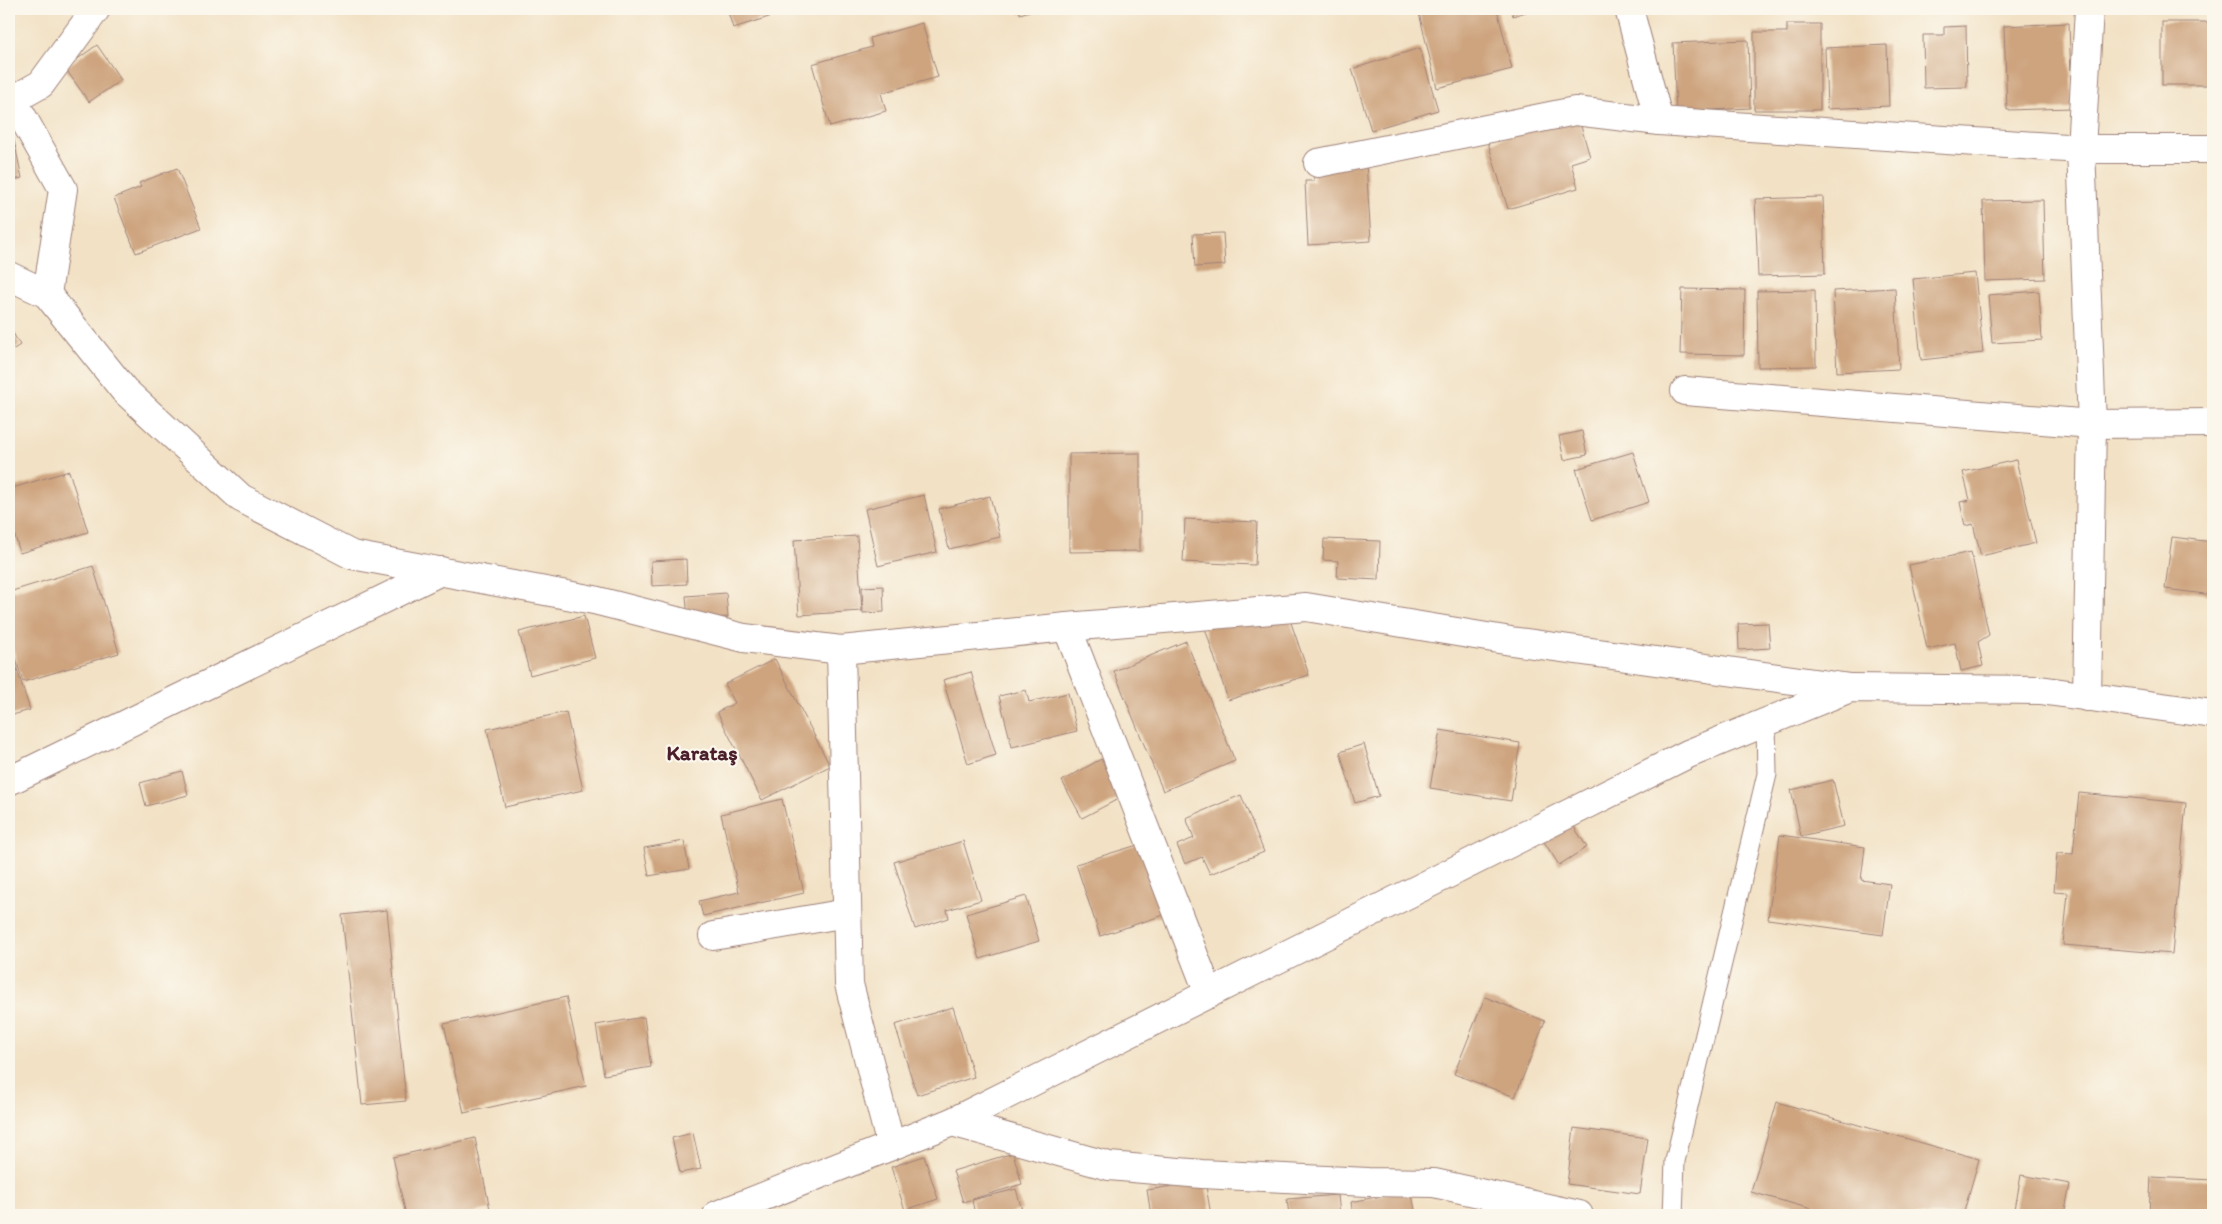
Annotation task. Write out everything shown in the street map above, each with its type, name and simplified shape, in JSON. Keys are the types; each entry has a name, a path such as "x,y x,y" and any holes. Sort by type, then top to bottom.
{"street":[{"path":"47,294 63,190 11,101 41,84 96,9"},
{"path":"1629,9 1659,121"},
{"path":"2087,697 2092,424 2081,148 2089,9"},
{"path":"1318,163 1575,111 1659,121 2081,148 2213,149"},
{"path":"9,276 47,294 124,390 241,498 352,555 594,600 744,638 841,650 1067,627 1306,607 1511,641 1850,688 2040,690 2213,714"},
{"path":"1685,392 2092,424 2213,423"},
{"path":"9,781 441,571"},
{"path":"1067,627 1209,994"},
{"path":"841,650 848,984 891,1146"},
{"path":"717,1215 952,1122 1688,754 1850,688"},
{"path":"713,936 847,913"},
{"path":"952,1122 1109,1166 1202,1174 1434,1183 1579,1215"}],"lane":[{"path":"1673,1215 1675,1161 1767,774 1766,723"}],"building":[{"path":"727,9 795,9 733,28"},
{"path":"1019,9 1036,9 1020,14"},
{"path":"1418,9 1497,9 1512,69 1437,88"},
{"path":"1511,9 1535,9 1513,16"},
{"path":"2162,22 2213,22 2213,85 2162,85"},
{"path":"922,23 938,77 881,93 886,111 830,127 812,64 872,47 870,38"},
{"path":"2069,23 2072,108 2007,110 2004,26"},
{"path":"1787,24 1820,24 1820,110 1754,110 1754,32 1787,32"},
{"path":"1966,26 1967,87 1924,88 1923,35 1944,35 1944,27"},
{"path":"1748,40 1750,108 1676,112 1673,43"},
{"path":"97,45 121,80 89,102 65,68"},
{"path":"1887,45 1889,106 1827,109 1825,48"},
{"path":"1420,48 1438,110 1371,130 1352,69"},
{"path":"1578,116 1590,157 1571,163 1578,188 1508,209 1488,143"},
{"path":"13,136 22,178 9,181 9,137"},
{"path":"1366,162 1371,241 1308,245 1305,181 1314,181 1312,165"},
{"path":"177,168 201,228 136,253 114,198 141,187 139,183"},
{"path":"1823,197 1825,274 1758,276 1755,199"},
{"path":"2043,200 2045,279 1985,281 1983,201"},
{"path":"1223,233 1225,265 1195,267 1193,234"},
{"path":"1975,273 1983,353 1921,360 1913,279"},
{"path":"1895,288 1899,369 1837,372 1833,291"},
{"path":"1682,289 1745,290 1744,355 1680,354"},
{"path":"1815,290 1816,366 1758,367 1757,291"},
{"path":"2039,291 2042,340 1992,343 1988,295"},
{"path":"9,326 20,345 9,352"},
{"path":"1582,431 1587,455 1564,460 1559,436"},
{"path":"1633,452 1649,502 1592,520 1576,469"},
{"path":"1140,453 1140,551 1069,552 1069,454"},
{"path":"2016,460 2036,543 1981,556 1973,524 1965,526 1960,502 1970,500 1963,472"},
{"path":"69,471 88,532 20,553 9,516 9,489"},
{"path":"924,495 937,552 878,566 865,509"},
{"path":"990,496 1000,537 949,549 939,509"},
{"path":"1185,519 1257,522 1255,565 1183,562"},
{"path":"857,536 862,611 799,615 794,540"},
{"path":"2172,537 2213,542 2213,595 2165,589"},
{"path":"1324,539 1380,541 1379,580 1337,578 1338,561 1323,560"},
{"path":"1971,552 1989,635 1978,642 1983,666 1961,671 1955,643 1927,649 1909,565"},
{"path":"686,559 687,584 652,586 651,561"},
{"path":"93,566 119,653 23,682 9,636 9,592"},
{"path":"883,586 884,612 863,613 862,587"},
{"path":"726,593 728,617 688,619 686,596"},
{"path":"1288,614 1309,675 1228,700 1204,625"},
{"path":"584,616 595,658 530,675 519,632"},
{"path":"1768,623 1770,648 1739,650 1738,624"},
{"path":"1186,641 1235,761 1163,791 1114,671"},
{"path":"9,644 30,710 9,716"},
{"path":"775,659 830,766 762,800 717,712 735,703 725,684"},
{"path":"971,672 996,755 968,764 943,680"},
{"path":"1026,690 1029,702 1068,693 1077,731 1012,747 999,696"},
{"path":"566,712 583,790 505,807 487,729"},
{"path":"1440,730 1520,743 1511,801 1430,788"},
{"path":"1364,744 1379,796 1355,803 1340,752"},
{"path":"1101,759 1122,797 1082,818 1062,781"},
{"path":"182,771 188,795 146,806 140,783"},
{"path":"1833,780 1844,826 1801,836 1791,790"},
{"path":"2079,793 2186,803 2172,954 2063,945 2068,893 2054,892 2057,853 2073,854"},
{"path":"1241,795 1264,852 1210,874 1202,857 1185,864 1177,845 1194,838 1186,818"},
{"path":"782,799 804,893 703,916 699,901 739,892 721,814"},
{"path":"1567,816 1587,847 1559,865 1539,834"},
{"path":"1780,835 1865,847 1861,880 1890,884 1883,935 1768,919"},
{"path":"684,841 689,869 649,876 644,848"},
{"path":"963,841 981,900 947,910 949,918 915,929 894,862"},
{"path":"1147,842 1170,913 1100,936 1076,864"},
{"path":"1026,896 1039,941 980,959 966,914"},
{"path":"387,910 406,1101 362,1105 342,915"},
{"path":"566,997 586,1086 464,1113 444,1024"},
{"path":"1485,997 1545,1021 1515,1097 1454,1074"},
{"path":"953,1007 974,1077 917,1095 895,1025"},
{"path":"644,1017 651,1067 604,1075 596,1025"},
{"path":"1777,1102 1979,1159 1963,1215 1833,1215 1751,1192"},
{"path":"1574,1128 1648,1138 1640,1194 1567,1184"},
{"path":"693,1133 701,1169 680,1173 672,1138"},
{"path":"475,1138 490,1209 462,1215 406,1215 393,1157"},
{"path":"1013,1153 1022,1184 963,1202 953,1171"},
{"path":"924,1156 938,1199 905,1210 891,1167"},
{"path":"2021,1175 2070,1184 2064,1215 2014,1215"},
{"path":"2151,1177 2213,1180 2213,1215 2149,1215"},
{"path":"1205,1181 1211,1215 1151,1215 1147,1190"},
{"path":"1016,1189 1022,1210 1002,1215 975,1215 972,1200"},
{"path":"1411,1190 1416,1215 1353,1215 1351,1202"},
{"path":"1338,1195 1340,1215 1289,1215 1287,1199"}],"district":[{"name":"Karataş","path":"702,752"}]}
